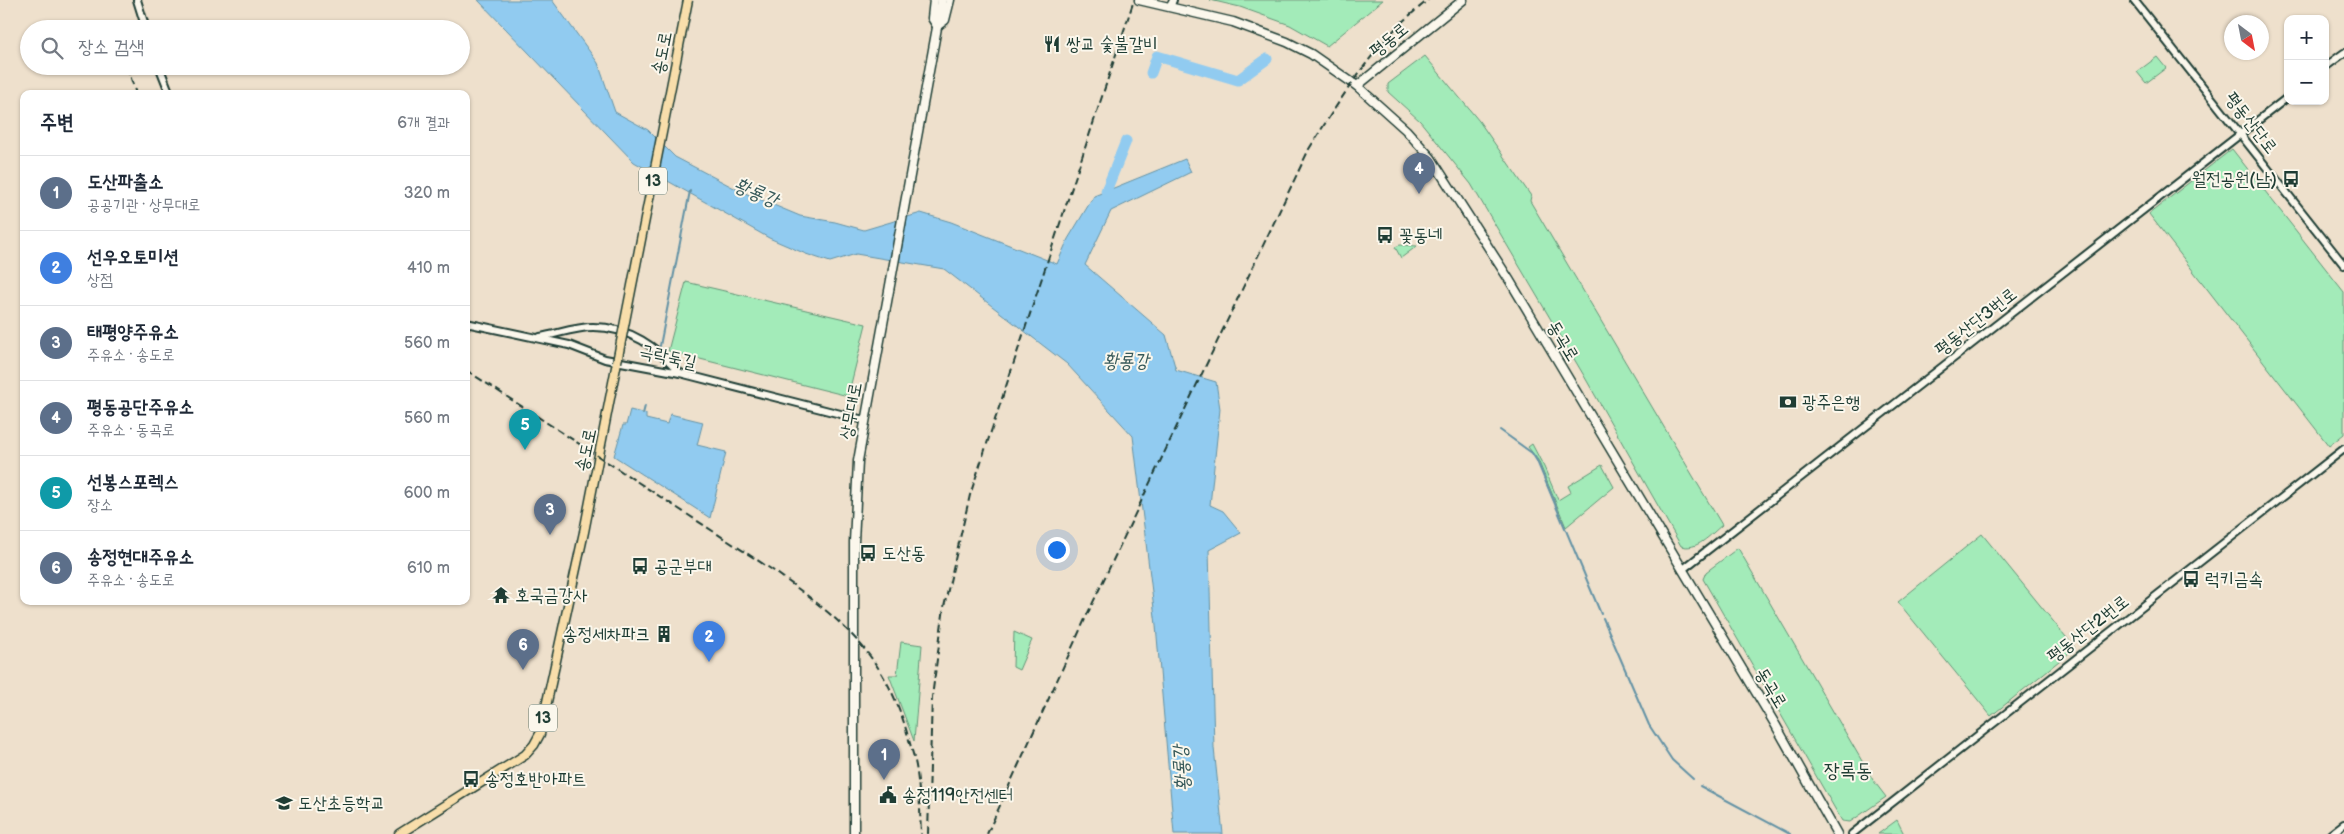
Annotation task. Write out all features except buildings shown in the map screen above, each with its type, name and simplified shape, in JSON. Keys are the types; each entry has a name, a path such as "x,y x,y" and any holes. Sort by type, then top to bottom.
{"main road":[{"name":"송도로","path":"399,834 525,755 540,734 588,513 688,0"},
{"path":"934,0 932,18 937,26 945,20 950,0"},
{"name":"상무대로","path":"854,834 854,542 858,461 942,0"},
{"name":"동곡로","path":"1139,0 1172,4 1233,22 1287,42 1337,71 1358,86 1406,130 1431,158 1510,282 1775,724 1837,834"},
{"name":"평동로","path":"1358,86 1463,0"}],"street":[{"path":"137,0 143,20"},
{"name":"평동산단로","path":"2134,0 2344,265"},
{"path":"2329,64 2344,53"},
{"path":"162,75 168,90"},
{"name":"평동산단3번로","path":"1682,570 2284,100"},
{"name":"극락둑길","path":"470,324 569,345 617,362 680,374 865,418"},
{"path":"537,338 581,328 602,328 630,335 650,344 680,374"},
{"name":"평동산단2번로","path":"1852,834 2344,450"},
{"path":"2331,834 2344,824"}],"green space":[{"path":"1210,0 1383,0 1327,46 1290,25 1240,7"},
{"path":"1425,56 1479,121 1531,196 1530,201 1722,525 1698,544 1687,547 1681,546 1583,374 1471,184 1420,121 1388,92 1388,84"},
{"path":"2157,57 2166,68 2146,83 2137,72"},
{"path":"2232,149 2344,292 2344,434 2329,446 2149,214"},
{"path":"1400,245 1417,246 1401,258 1395,247"},
{"path":"686,282 866,324 848,396 668,351"},
{"path":"1532,444 1558,500 1571,492 1568,486 1602,465 1614,487 1566,527 1538,460 1528,447"},
{"path":"1982,534 2075,648 1991,716 1898,602"},
{"path":"1738,548 1873,780 1886,797 1850,822 1842,821 1703,579 1706,572"},
{"path":"1014,632 1032,640 1019,670 1013,667"},
{"path":"901,642 922,645 914,741 889,675 897,675"},
{"path":"1897,820 1904,834 1878,834"}],"water":[{"name":"황룡강","path":"478,0 552,0 598,63 615,112 648,130 675,157 740,191 800,216 835,222 864,230 921,213 951,222 1057,264 1068,239 1094,196 1185,159 1191,172 1111,211 1085,265 1166,335 1176,370 1216,382 1220,409 1210,505 1223,511 1241,533 1209,550 1214,748 1223,834 1174,834 1156,625 1133,436 1067,364 944,269 856,254 830,262 806,254 769,238 634,162"},
{"path":"630,410 646,414 646,419 667,424 670,414 703,422 697,445 726,452 710,518 614,456 623,425 626,425"}],"waterway":[{"path":"1151,73 1157,56 1238,80 1267,59"},
{"path":"1106,191 1126,141"},
{"path":"660,346 690,191"},
{"path":"643,414 645,406"},
{"path":"1500,430 1532,453 1537,461 1601,614"},
{"path":"1603,618 1649,725 1672,760 1693,779"},
{"path":"1700,786 1790,834"}],"railway":[{"path":"928,834 932,697 944,607 970,495 1134,0"},
{"path":"987,834 1086,617 1309,149 1362,69 1399,25 1428,0"},
{"path":"130,75 135,90"},
{"path":"470,373 774,571 821,606 859,642 875,663 900,711 913,752 916,769 921,834"}],"place":[{"name":"쌍교 숯불갈비","path":"1052,44"},
{"name":"월전공원(남)","path":"2291,179"},
{"name":"평동공단주유소","path":"1419,194"},
{"name":"꽃동네","path":"1385,235"},
{"name":"광주은행","path":"1788,402"},
{"name":"선봉스포렉스","path":"525,450"},
{"name":"태평양주유소","path":"550,535"},
{"name":"도산동","path":"868,553"},
{"name":"공군부대","path":"640,566"},
{"name":"럭키금속","path":"2191,579"},
{"name":"호국금강사","path":"501,595"},
{"name":"송정세차파크","path":"664,634"},
{"name":"선우오토미션","path":"709,662"},
{"name":"송정현대주유소","path":"523,670"},
{"name":"송정호반아파트","path":"471,779"},
{"name":"도산파출소","path":"884,780"},
{"name":"송정119안전센터","path":"888,795"},
{"name":"도산초등학교","path":"284,803"}],"district":[{"name":"장록동","path":"1848,771"}]}
